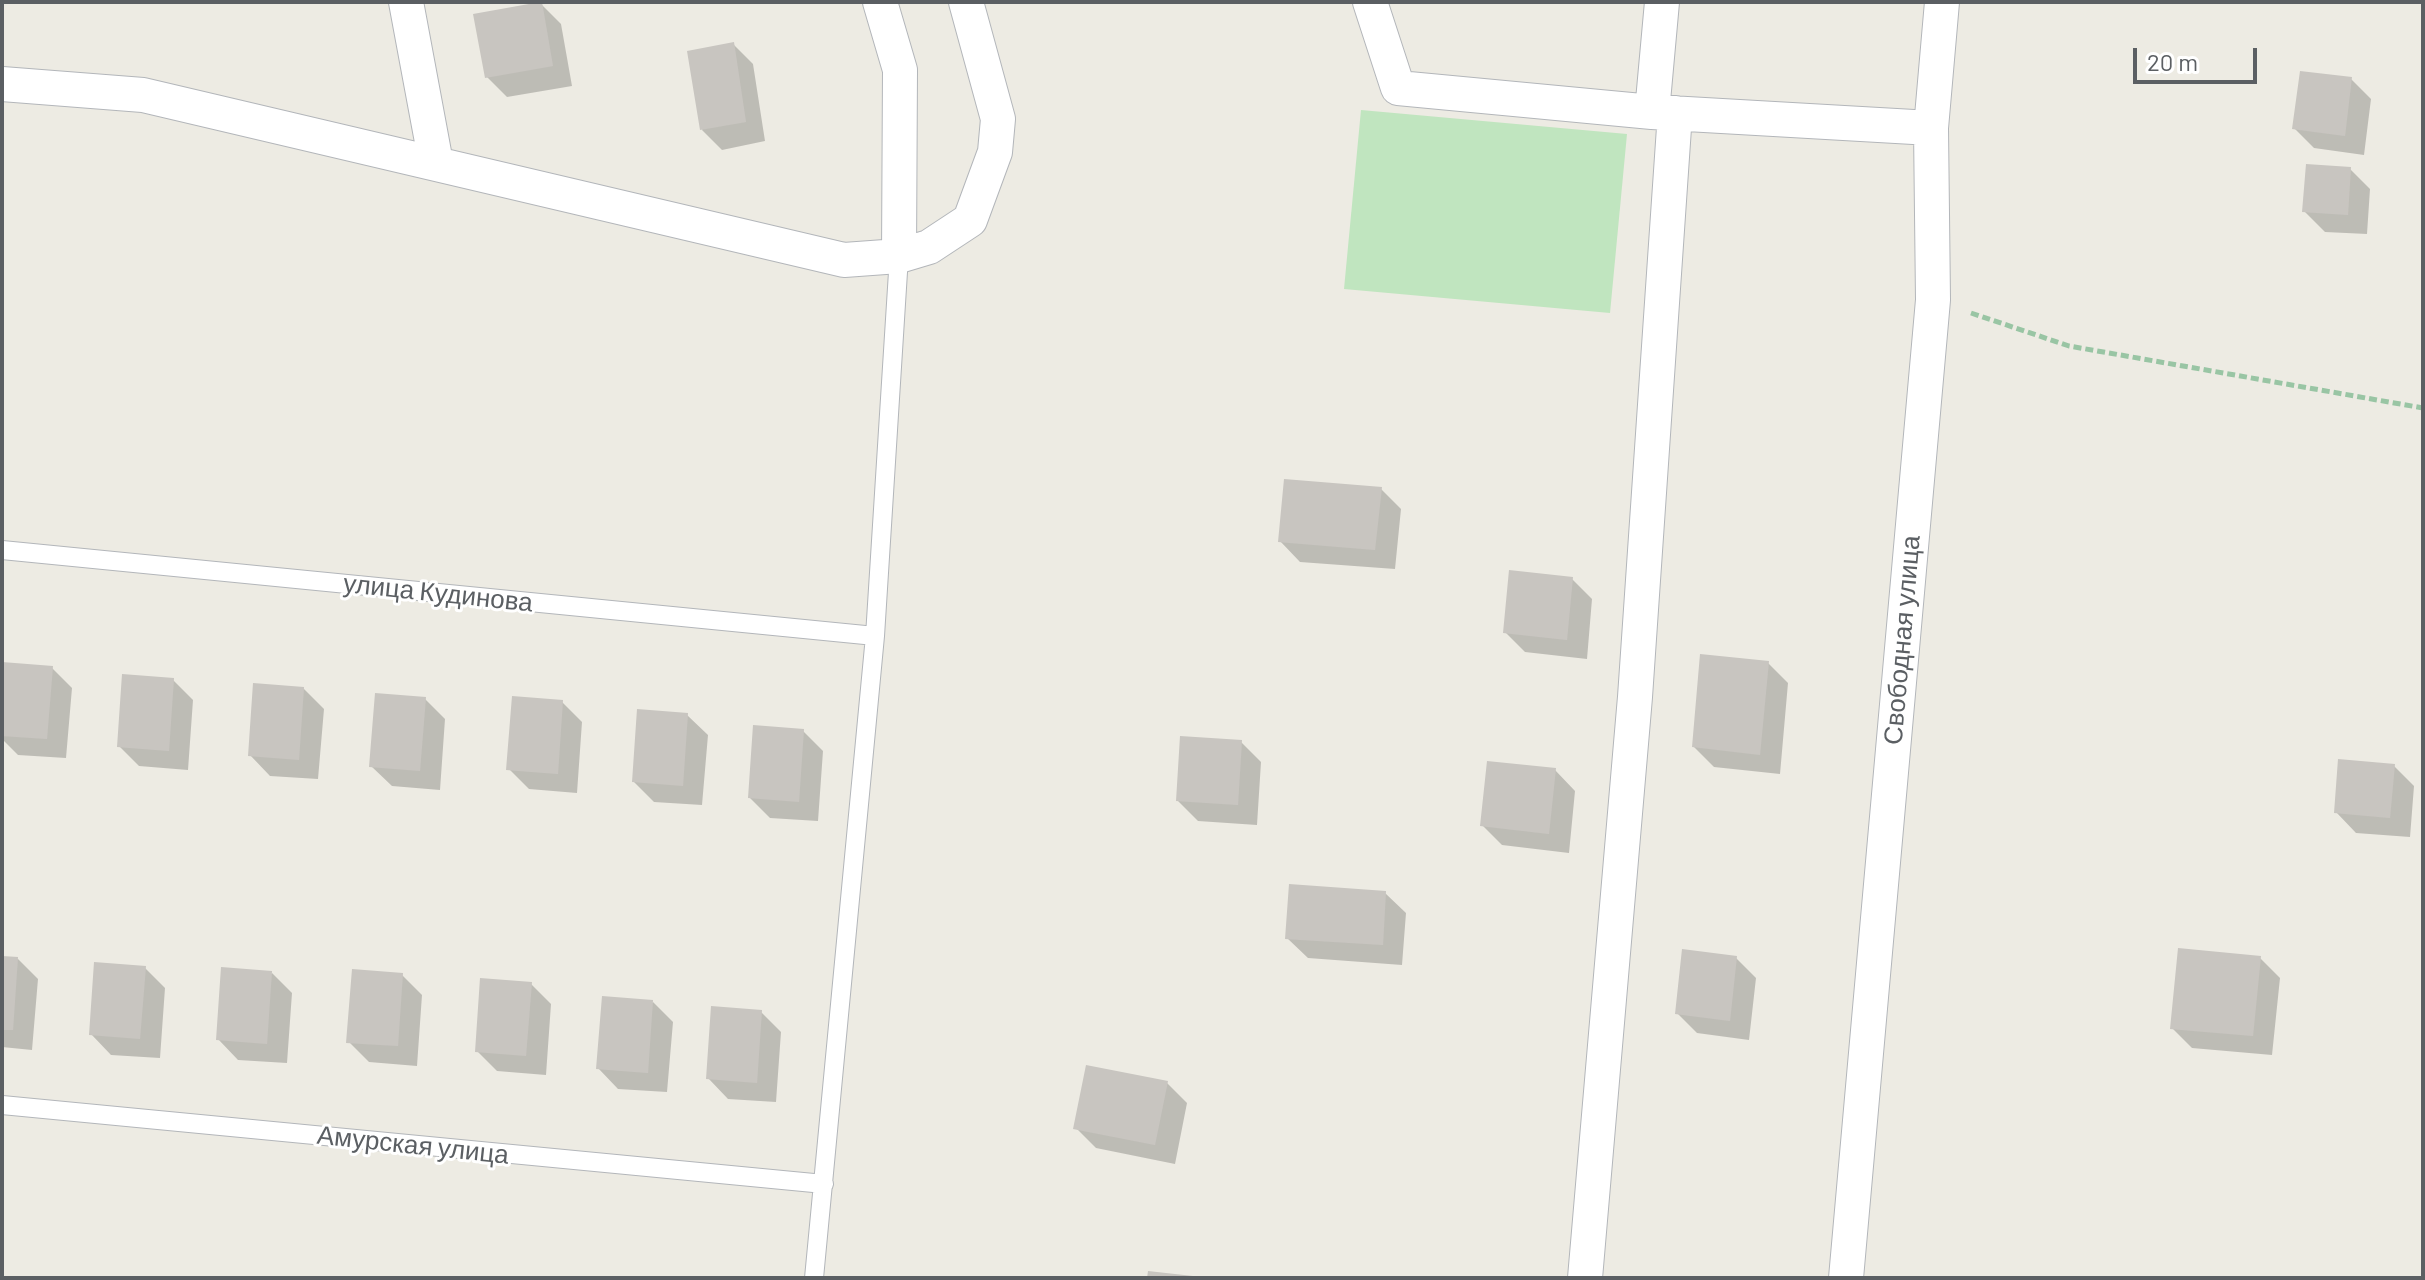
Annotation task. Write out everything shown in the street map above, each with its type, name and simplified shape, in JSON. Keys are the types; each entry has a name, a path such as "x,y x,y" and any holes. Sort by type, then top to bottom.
{"street":[{"path":"406,2 436,163"},
{"path":"880,2 900,70 899,256"},
{"path":"2,84 143,95 844,260 899,256 929,247 970,220 995,152 998,119 966,2"},
{"path":"1370,2 1398,88 1664,112 1931,128"},
{"path":"1585,1278 1635,697 1664,112 1662,2"},
{"name":"Свободная улица","path":"1846,1278 1933,300 1931,128 1942,2"}],"lane":[{"path":"814,1278 875,636 899,256"},
{"name":"улица Кудинова","path":"2,550 875,636"},
{"name":"Амурская улица","path":"2,1105 824,1184"}],"path":[{"path":"1933,300 2069,346 2423,408"}],"green space":[{"path":"1361,110 1627,134 1610,313 1344,289"}],"building":[{"path":"542,2 553,66 485,78 473,14"},
{"path":"734,42 746,122 700,130 687,51"},
{"path":"2300,71 2352,77 2345,136 2292,129"},
{"path":"2306,164 2351,167 2348,215 2302,212"},
{"path":"1284,479 1382,487 1375,550 1278,542"},
{"path":"1509,570 1573,577 1567,640 1503,633"},
{"path":"1700,654 1769,661 1760,755 1692,747"},
{"path":"2,662 53,666 47,739 2,736"},
{"path":"122,674 174,678 169,751 117,747"},
{"path":"253,683 304,687 299,760 248,756"},
{"path":"375,693 426,697 420,771 369,767"},
{"path":"512,696 563,700 558,774 506,770"},
{"path":"637,709 688,713 683,786 632,782"},
{"path":"753,725 804,729 799,802 748,798"},
{"path":"1180,736 1242,740 1238,805 1176,801"},
{"path":"2338,759 2395,764 2390,818 2334,813"},
{"path":"1487,761 1556,768 1549,834 1480,826"},
{"path":"1289,884 1386,891 1383,945 1285,939"},
{"path":"2178,948 2261,956 2253,1036 2170,1029"},
{"path":"1682,949 1737,956 1730,1021 1675,1014"},
{"path":"2,956 18,957 13,1030 2,1030"},
{"path":"94,962 146,966 140,1039 89,1035"},
{"path":"221,967 272,971 267,1044 216,1040"},
{"path":"352,969 403,973 398,1046 346,1043"},
{"path":"480,978 532,982 526,1056 475,1052"},
{"path":"602,996 653,1000 648,1073 596,1069"},
{"path":"711,1006 762,1010 757,1083 706,1079"},
{"path":"1086,1065 1168,1081 1155,1145 1073,1129"},
{"path":"1148,1271 1193,1276 1193,1278 1147,1278"}]}
